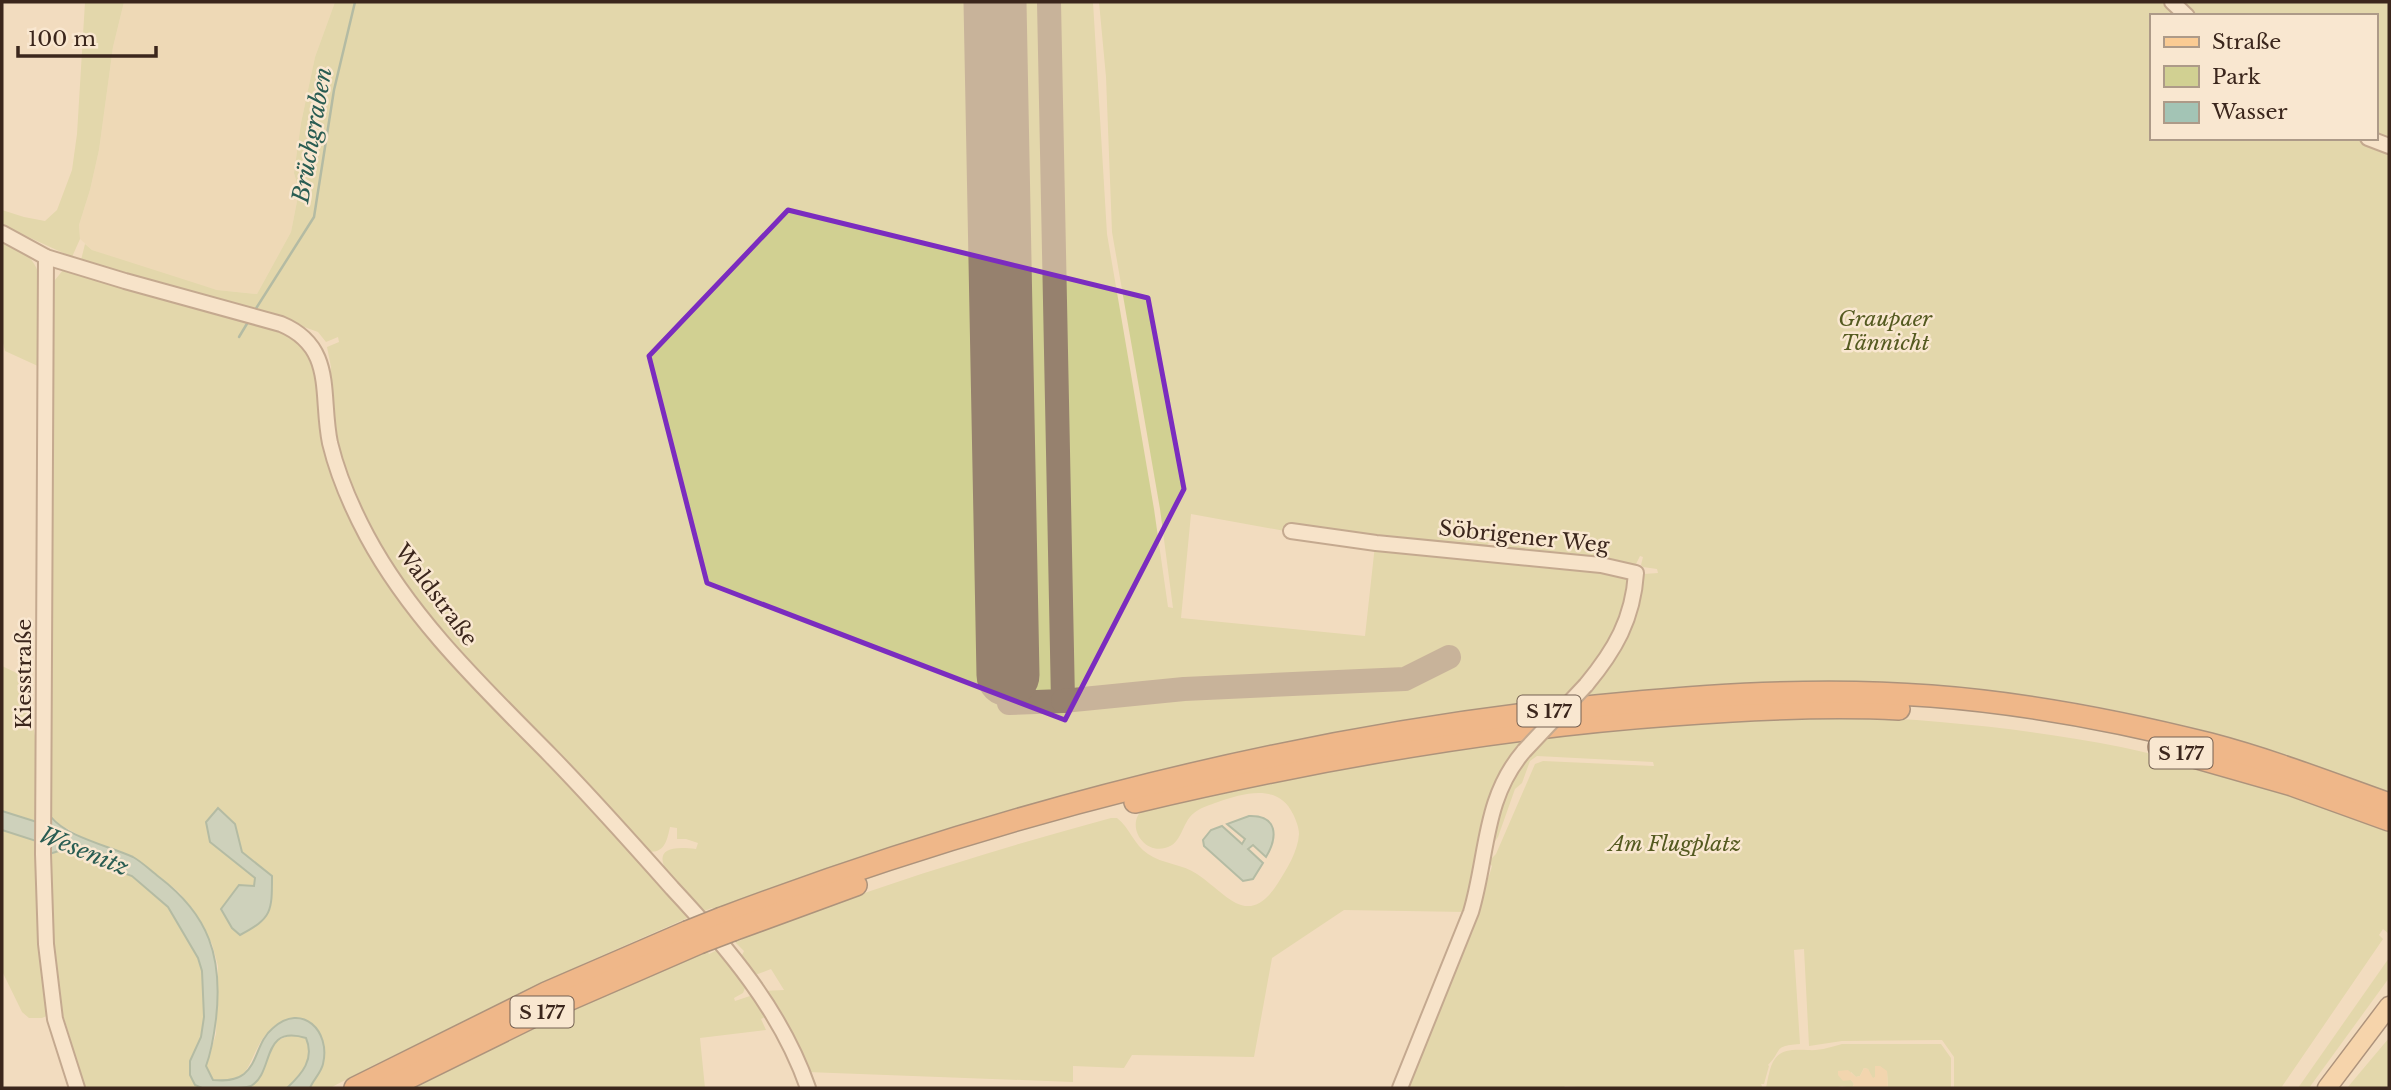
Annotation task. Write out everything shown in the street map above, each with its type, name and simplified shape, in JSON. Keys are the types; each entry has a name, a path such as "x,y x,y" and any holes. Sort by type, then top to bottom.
{"highway":[{"name":"S 177","path":"355,1088 383,1082 552,1007 806,886 934,843 1054,807 1209,769 1360,738 1522,713 1781,692 1931,696 2008,705 2130,726 2212,745 2300,772 2389,804"},
{"name":"S 177","path":"727,924 939,856 1060,821 1206,785 1405,746 1576,723 1711,712 1847,706 1986,715 2124,738 2209,760 2292,785 2389,820"}],"main road":[{"path":"2327,1088 2389,1006"}],"street":[{"path":"2172,2 2185,14"},
{"name":"Waldstraße","path":"2,233 46,257 252,315 292,329 309,341 322,369 328,429 339,473 352,506 389,573 432,630 470,673 589,797 739,962 790,1048 808,1088"},
{"name":"Kiesstraße","path":"46,257 43,854 46,944 55,1019 77,1088"},
{"name":"Söbrigener Weg","path":"1292,531 1601,565 1636,573 1633,599 1615,647 1586,685 1513,764 1496,799 1485,836 1479,885 1471,912 1399,1088"}],"highlighted area":[{"path":"788,210 1148,298 1184,489 1065,720 707,583 649,356"}],"shaded area":[{"path":"124,2 335,2 315,57 301,123 294,173 299,191 291,232 257,294 217,290 164,275 92,250 80,239 79,225 99,150 113,47"}],"green space":[{"path":"85,2 124,2 113,47 99,150 79,225 80,239 72,257 2,225 2,210 45,221 57,210 72,170 77,134"},
{"name":"Graupaer Tännicht","path":"335,2 1093,2 1107,234 1168,607 1173,608 1160,509 1112,232 1106,77 1099,2 2162,2 2176,14 2150,14 2150,140 2356,140 2389,152 2389,792 2201,731 2085,704 2034,696 1930,685 1773,682 1688,686 1589,696 1589,691 1608,667 1624,639 1635,609 1641,578 1644,574 1658,573 1657,569 1641,565 1643,557 1640,556 1635,566 1510,552 1500,541 1491,541 1482,550 1286,528 1285,531 1191,514 1181,618 1365,636 1375,545 1623,570 1630,577 1632,585 1630,600 1613,644 1591,674 1565,699 1364,729 1174,767 933,833 715,910 712,908 701,912 673,881 663,860 665,852 676,848 696,849 698,843 677,839 677,828 670,827 661,849 646,851 556,753 472,668 415,599 372,536 355,502 335,444 329,378 331,367 327,347 339,342 338,337 326,342 318,332 249,307 81,260 85,244 92,250 217,290 257,294 291,232 299,191 294,173 315,57"},
{"path":"2182,2 2389,2 2389,139 2377,135 2377,14 2195,14"},
{"path":"2,240 31,259 38,271 40,367 5,351 2,339"},
{"path":"63,270 71,270 119,287 243,316 288,334 303,344 318,366 326,448 424,632 441,646 692,916 585,963 330,1088 310,1088 323,1066 323,1039 274,1026 240,1077 224,1081 213,1080 206,1066 216,1034 218,966 212,944 197,917 179,892 135,858 86,839 55,822 51,817 51,285","holes":["235,824 242,852 272,876 272,903 254,886 255,878 210,842"]},
{"path":"2,666 23,676 38,751 37,822 2,811"},
{"name":"Am Flugplatz","path":"1846,716 1984,726 2121,747 2239,779 2371,824 2389,832 2389,934 2383,929 2379,935 2383,939 2281,1088 1954,1088 1954,1057 1942,1040 1842,1041 1809,1046 1804,949 1794,950 1800,1044 1785,1046 1779,1050 1768,1065 1764,1084 1761,1084 1763,1088 1407,1088 1467,935 1472,934 1473,929 1470,926 1492,866 1488,862 1496,854 1535,764 1543,761 1654,766 1653,762 1537,756 1530,761 1522,783 1515,789 1498,837 1490,848 1507,782 1545,736 1709,720"},
{"path":"1522,740 1522,745 1510,760 1466,912 1344,910 1272,958 1254,1057 1132,1055 1124,1068 1073,1066 1073,1082 807,1072 762,991 784,990 771,969 755,975 742,955 744,951 735,942 832,904 924,873 1111,818 1117,818 1139,846 1154,857 1191,871 1238,904 1257,904 1267,897 1278,883 1297,847 1298,829 1287,804 1270,794 1260,793 1228,799 1197,811 1171,846 1157,849 1143,842 1139,835 1136,821 1139,814 1145,808 1366,762"},
{"path":"2,830 36,841 41,947 49,1015 42,1018 29,1018 22,1012 2,971"},
{"path":"61,850 132,876 168,907 198,958 202,971 204,1017 201,1037 190,1061 195,1085 202,1088 85,1088 61,1008 52,941 49,855"},
{"path":"721,948 747,983 743,993 734,998 735,1001 750,996 756,997 767,1016 761,1019 766,1030 700,1038 705,1088 409,1088 556,1016 707,951 709,954"},
{"path":"2389,958 2389,978 2309,1088 2298,1088"},
{"path":"294,1034 306,1038 309,1053 306,1066 298,1077 287,1088 247,1088 259,1077 272,1045"},
{"path":"2389,1038 2389,1088 2347,1088"},
{"path":"1842,1044 1941,1044 1951,1058 1951,1088 1888,1088 1887,1071 1872,1079 1868,1069 1864,1068 1860,1076 1856,1077 1851,1072 1854,1084 1852,1088 1766,1088 1773,1061 1782,1053"}],"sand":[{"path":"1875,1066 1887,1071 1888,1088 1852,1088 1854,1084 1851,1080 1843,1081 1838,1075 1838,1071 1848,1070 1856,1077 1860,1076 1864,1068 1868,1069 1873,1078"}],"water":[{"path":"218,808 235,824 242,852 272,876 272,898 268,913 258,924 240,935 232,928 221,909 239,885 254,886 255,878 210,842 206,822"},
{"path":"2,811 37,822 36,841 2,830"},
{"path":"1249,816 1266,819 1274,835 1266,857 1253,845 1248,849 1263,863 1253,879 1243,881 1204,846 1203,840 1211,830 1222,826 1242,844 1245,839 1227,824"},
{"name":"Wesenitz","path":"51,817 78,836 140,861 176,891 201,922 209,939 217,976 216,1019 206,1066 213,1080 229,1080 244,1074 268,1033 284,1021 294,1018 304,1019 312,1024 323,1041 323,1064 310,1088 287,1088 306,1066 309,1053 306,1038 291,1035 275,1043 263,1071 251,1086 202,1088 195,1085 190,1075 190,1061 201,1037 204,1017 202,971 198,958 168,907 132,876 62,850 49,854"}],"waterway":[{"name":"Brüchgraben","path":"255,310 314,217 334,90 355,2"},
{"name":"Brüchgraben","path":"239,337 248,322"}],"taxiway":[{"path":"1008,675 1009,703 1063,701 1049,2"},
{"path":"1063,701 1184,689 1405,679 1449,657"}],"runway":[{"path":"995,2 1008,675"}]}
